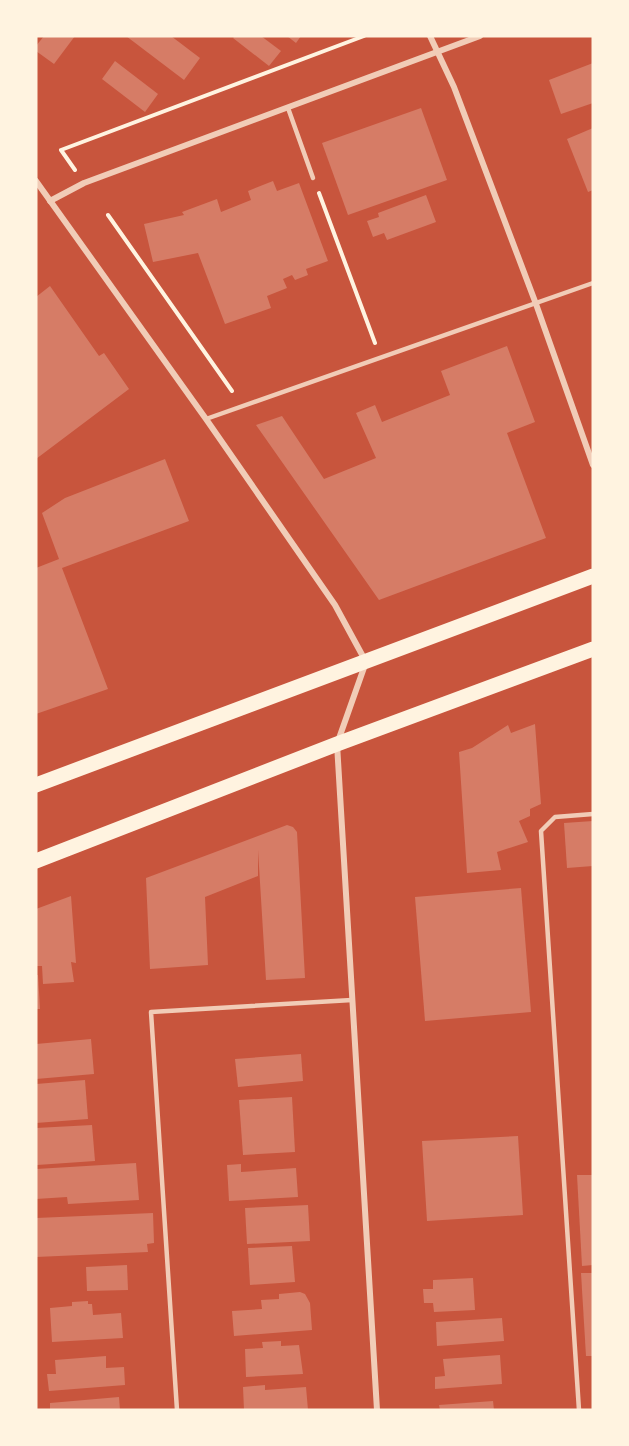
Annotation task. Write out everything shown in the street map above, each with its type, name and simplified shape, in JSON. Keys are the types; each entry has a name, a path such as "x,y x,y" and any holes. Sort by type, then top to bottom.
{"main road":[{"path":"36,785 593,576"},
{"path":"36,861 337,744 593,649"}],"street":[{"path":"430,36 454,87 536,304 593,465"},
{"path":"50,201 84,183 480,36"},
{"path":"36,181 206,419 334,605 366,662 337,744 377,1410"}],"lane":[{"path":"288,108 313,178"},
{"path":"206,419 593,283"},
{"path":"579,1410 541,831 555,817 593,814"},
{"path":"177,1410 151,1012 352,1000"}],"path":[{"path":"84,183 61,150 364,36"},
{"path":"313,178 362,303 380,358"},
{"path":"108,215 242,406"}],"building":[{"path":"44,36 75,36 54,64 36,51 36,46"},
{"path":"126,36 171,36 200,58 184,80"},
{"path":"235,36 261,36 281,51 269,66 233,38"},
{"path":"287,36 301,36 296,43"},
{"path":"115,61 158,94 145,112 102,79"},
{"path":"593,63 593,103 561,114 549,80"},
{"path":"421,108 447,180 348,215 322,143"},
{"path":"593,128 593,190 588,192 567,139"},
{"path":"273,181 277,191 299,183 328,261 306,269 308,275 295,280 292,275 283,279 287,288 267,296 271,308 225,324 198,253 153,262 144,224 184,215 182,212 217,199 221,212 251,200 248,191"},
{"path":"426,195 436,222 387,240 384,233 373,237 367,221 379,217 378,213"},
{"path":"50,286 99,356 104,353 129,389 36,459 36,297"},
{"path":"507,346 535,422 507,433 546,538 379,600 256,425 282,416 324,479 376,458 356,413 375,405 382,422 450,395 441,371"},
{"path":"165,459 189,521 62,568 108,689 36,714 36,568 59,559 42,513 65,498"},
{"path":"535,724 541,804 530,809 530,816 519,821 528,842 497,852 501,870 467,873 459,752 472,748 508,725 511,733"},
{"path":"593,821 593,866 567,868 564,823"},
{"path":"287,825 293,827 297,832 305,978 266,980 258,850 258,876 205,897 208,965 150,969 146,878"},
{"path":"521,888 531,1012 425,1021 415,897"},
{"path":"71,896 76,963 71,962 74,982 43,984 42,966 36,966 36,909"},
{"path":"36,975 38,975 40,1009 36,1009"},
{"path":"91,1039 94,1074 36,1079 36,1044"},
{"path":"301,1054 303,1081 238,1087 235,1059"},
{"path":"85,1080 88,1119 36,1123 36,1084"},
{"path":"292,1097 295,1152 243,1155 239,1100"},
{"path":"92,1125 95,1161 37,1165 36,1128"},
{"path":"518,1136 523,1215 427,1221 422,1141"},
{"path":"136,1163 139,1200 68,1204 67,1197 36,1199 36,1169"},
{"path":"241,1164 241,1172 296,1168 298,1197 229,1201 227,1165"},
{"path":"577,1175 593,1175 593,1265 582,1266"},
{"path":"308,1205 310,1241 247,1244 245,1208"},
{"path":"153,1213 154,1243 147,1244 148,1252 36,1257 36,1218"},
{"path":"292,1246 295,1282 250,1285 248,1248"},
{"path":"127,1265 128,1290 87,1291 86,1267"},
{"path":"581,1273 593,1273 593,1356 586,1356"},
{"path":"473,1278 475,1310 434,1312 433,1303 424,1303 423,1289 433,1289 433,1280"},
{"path":"300,1292 305,1294 310,1303 312,1330 234,1336 232,1311 262,1309 261,1300 279,1299 279,1294"},
{"path":"88,1301 88,1304 92,1304 93,1315 121,1313 123,1338 52,1342 50,1308 72,1306 72,1302"},
{"path":"502,1318 504,1341 437,1346 436,1322"},
{"path":"281,1341 281,1346 299,1345 303,1374 246,1377 245,1349 263,1348 262,1342"},
{"path":"500,1355 502,1384 435,1389 435,1377 445,1376 443,1359"},
{"path":"106,1356 106,1368 124,1367 125,1385 49,1391 47,1374 56,1374 55,1360"},
{"path":"265,1385 265,1390 306,1387 308,1410 244,1410 243,1387"},
{"path":"119,1397 120,1410 50,1410 50,1403"},
{"path":"493,1401 494,1410 440,1410 439,1405"}]}
